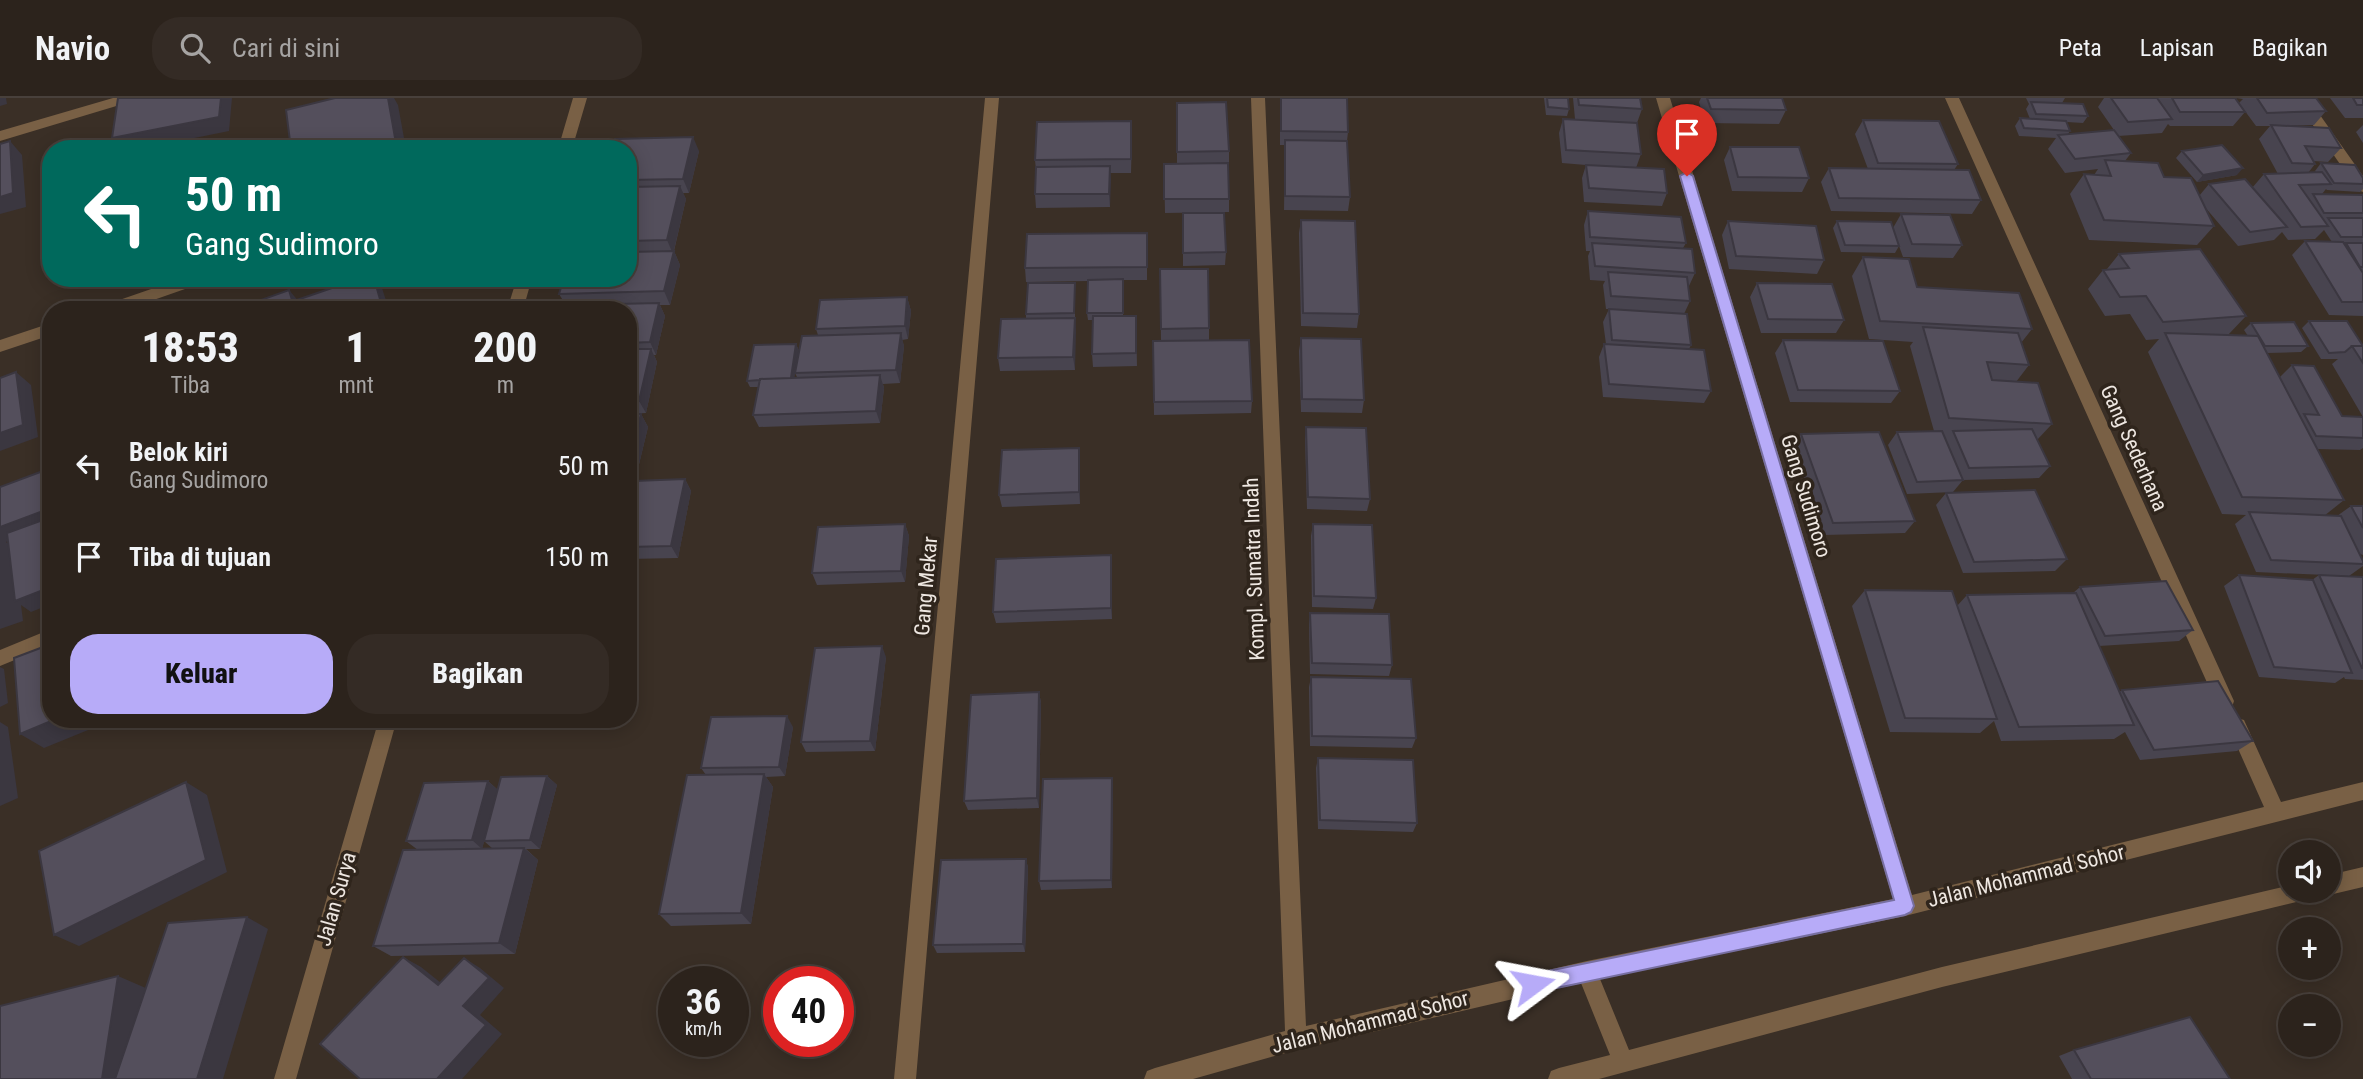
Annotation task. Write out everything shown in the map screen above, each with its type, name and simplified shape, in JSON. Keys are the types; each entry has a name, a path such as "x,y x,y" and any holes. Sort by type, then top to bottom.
{"street":[{"path":"0,136 128,98"},
{"path":"568,140 580,98"},
{"name":"Gang Mekar","path":"905,1079 992,98"},
{"name":"Kompl. Sumatra Indah","path":"1258,98 1296,1039"},
{"name":"Gang Sudimoro","path":"1663,98 1905,906"},
{"name":"Gang Sederhana","path":"1952,98 2277,814"},
{"path":"2301,98 2363,187"},
{"path":"133,301 174,287"},
{"path":"0,346 42,332"},
{"path":"0,658 42,641"},
{"name":"Jalan Surya","path":"285,1079 385,728"},
{"name":"Jalan Mohammad Sohor","path":"1155,1079 1296,1039 1587,971 1905,906 2363,791"},
{"path":"2341,882 2363,877"},
{"path":"1559,1079 1583,1076 1623,1061 1942,977 2278,897"},
{"path":"1587,971 1623,1061"}],"building":[{"path":"118,98 221,98 219,117 112,138"},
{"path":"335,98 388,98 395,140 290,140 286,110"},
{"path":"1281,98 1347,98 1348,132 1281,131"},
{"path":"1547,98 1568,98 1569,109 1548,107"},
{"path":"1578,98 1640,98 1642,109 1579,105"},
{"path":"1707,98 1782,98 1786,110 1711,109"},
{"path":"2111,98 2157,98 2172,119 2128,122"},
{"path":"2172,98 2235,98 2245,112 2180,112"},
{"path":"2257,98 2316,98 2326,111 2267,113"},
{"path":"2353,98 2363,98 2363,105 2357,105"},
{"path":"1226,102 1229,151 1177,152 1177,103"},
{"path":"2031,102 2083,104 2088,116 2036,114"},
{"path":"2020,118 2066,121 2070,131 2024,128"},
{"path":"1563,119 1637,123 1641,154 1566,150"},
{"path":"1863,120 1939,121 1958,164 1878,163"},
{"path":"1131,121 1131,159 1035,160 1037,122"},
{"path":"2271,125 2329,128 2341,148 2305,146 2315,164 2292,163"},
{"path":"2114,130 2131,153 2075,159 2058,135"},
{"path":"693,137 683,179 637,180 637,140 615,139"},
{"path":"1285,140 1347,141 1350,197 1285,196"},
{"path":"10,141 13,193 0,197 0,144"},
{"path":"2222,145 2243,168 2203,175 2182,151"},
{"path":"1730,147 1799,147 1809,178 1738,177"},
{"path":"2105,160 2158,163 2164,177 2191,178 2214,226 2104,220 2084,174 2111,176"},
{"path":"1228,163 1229,199 1164,199 1164,164"},
{"path":"2321,163 2355,165 2363,178 2363,184 2334,183"},
{"path":"1586,165 1664,169 1667,193 1589,188"},
{"path":"1110,166 1109,194 1035,194 1036,167"},
{"path":"1829,168 1969,170 1981,200 1839,198"},
{"path":"2322,172 2331,184 2299,185 2328,226 2301,227 2264,174"},
{"path":"2245,179 2287,227 2250,232 2209,184"},
{"path":"680,186 667,240 637,241 637,187"},
{"path":"2313,194 2363,195 2363,213 2324,213"},
{"path":"1588,211 1681,217 1686,243 1590,237"},
{"path":"1183,213 1224,213 1226,252 1183,253"},
{"path":"1901,214 1950,215 1962,245 1912,244"},
{"path":"2328,218 2363,218 2363,237 2341,237"},
{"path":"1301,220 1355,221 1359,314 1303,313"},
{"path":"1728,221 1816,226 1824,260 1736,256"},
{"path":"1837,221 1891,222 1899,246 1845,245"},
{"path":"1147,233 1147,267 1025,268 1027,234"},
{"path":"2305,241 2343,242 2363,273 2363,302 2342,302"},
{"path":"1592,243 1692,249 1695,273 1595,266"},
{"path":"2346,243 2363,243 2363,267 2360,267"},
{"path":"2200,249 2246,316 2163,322 2146,296 2120,297 2103,270 2129,268 2119,254"},
{"path":"674,251 664,291 559,294 561,287 637,287 637,252"},
{"path":"1863,257 1909,259 1917,287 2019,293 2032,329 1880,321"},
{"path":"1160,269 1208,269 1209,328 1161,329"},
{"path":"1608,272 1687,277 1690,301 1611,296"},
{"path":"1123,279 1123,313 1087,313 1088,280"},
{"path":"1028,283 1075,283 1074,313 1026,314"},
{"path":"1757,283 1832,284 1844,320 1768,319"},
{"path":"335,287 377,287 380,301 297,301"},
{"path":"289,290 292,301 258,301"},
{"path":"907,297 905,326 816,329 820,300"},
{"path":"659,303 650,342 637,343 637,304"},
{"path":"1609,309 1687,314 1691,345 1612,340"},
{"path":"1093,316 1136,316 1136,353 1092,354"},
{"path":"1075,318 1073,357 998,358 1001,319"},
{"path":"2309,321 2347,321 2363,346 2352,346 2345,352 2329,353"},
{"path":"2294,322 2308,346 2265,346 2251,323"},
{"path":"1923,327 2018,333 2029,365 1987,362 1992,380 2038,383 2052,424 1949,418"},
{"path":"901,333 896,370 795,373 802,336"},
{"path":"2165,333 2258,336 2344,500 2242,497"},
{"path":"1301,338 1361,339 1364,400 1302,399"},
{"path":"1249,340 1252,401 1154,402 1153,341"},
{"path":"1783,340 1883,341 1900,391 1798,390"},
{"path":"796,344 791,378 747,381 754,345"},
{"path":"1604,344 1704,350 1711,391 1609,384"},
{"path":"2352,346 2363,346 2363,363"},
{"path":"637,349 651,349 639,401"},
{"path":"2292,365 2314,366 2342,416 2363,417 2363,438 2316,436 2304,414 2319,415"},
{"path":"16,372 23,425 0,433 0,378"},
{"path":"880,375 876,411 753,415 760,379"},
{"path":"637,414 641,414 637,430"},
{"path":"1306,427 1366,428 1370,499 1308,497"},
{"path":"2032,429 2050,466 1969,468 1953,431"},
{"path":"1942,431 1963,480 1917,482 1897,432"},
{"path":"1879,432 1915,521 1833,523 1801,434"},
{"path":"1079,448 1079,492 999,495 1002,450"},
{"path":"42,471 42,511 0,527 0,487"},
{"path":"685,479 671,546 637,547 637,481"},
{"path":"2035,490 2067,559 1974,562 1946,493"},
{"path":"2351,506 2363,506 2363,528"},
{"path":"2249,512 2341,516 2363,564 2271,560"},
{"path":"42,520 42,590 15,601 7,533"},
{"path":"905,524 901,571 812,573 818,527"},
{"path":"1313,524 1372,525 1376,598 1314,596"},
{"path":"1111,555 1111,608 993,612 996,559"},
{"path":"2239,575 2313,580 2352,673 2274,667"},
{"path":"2319,575 2363,577 2363,668 2362,668"},
{"path":"2166,581 2193,630 2105,636 2080,587"},
{"path":"1865,590 1952,591 1997,719 1905,718"},
{"path":"2076,593 2134,725 2019,727 1967,595"},
{"path":"1310,613 1389,614 1392,665 1312,663"},
{"path":"882,646 870,741 801,742 815,648"},
{"path":"42,647 42,725 20,734 14,658"},
{"path":"1311,677 1411,679 1416,738 1312,736"},
{"path":"2218,681 2253,741 2154,750 2122,690"},
{"path":"1039,692 1037,798 964,801 971,695"},
{"path":"787,716 779,767 701,768 711,717"},
{"path":"1318,758 1413,760 1417,823 1320,820"},
{"path":"764,774 741,913 659,914 687,775"},
{"path":"547,776 530,840 484,841 501,777"},
{"path":"1112,778 1111,880 1039,881 1043,779"},
{"path":"488,781 472,840 406,841 424,783"},
{"path":"186,782 206,860 54,935 39,851"},
{"path":"524,848 499,943 373,946 403,850"},
{"path":"1026,859 1023,944 933,945 941,860"},
{"path":"247,917 197,1079 115,1079 168,923"},
{"path":"403,957 438,985 464,958 489,978 463,1006 486,1025 437,1079 360,1079 320,1044"},
{"path":"118,976 102,1079 0,1079 0,1006"},
{"path":"2190,1017 2230,1079 2091,1079 2074,1050"}],"route":[{"path":"1533,984 1905,906 1687,176"}]}
